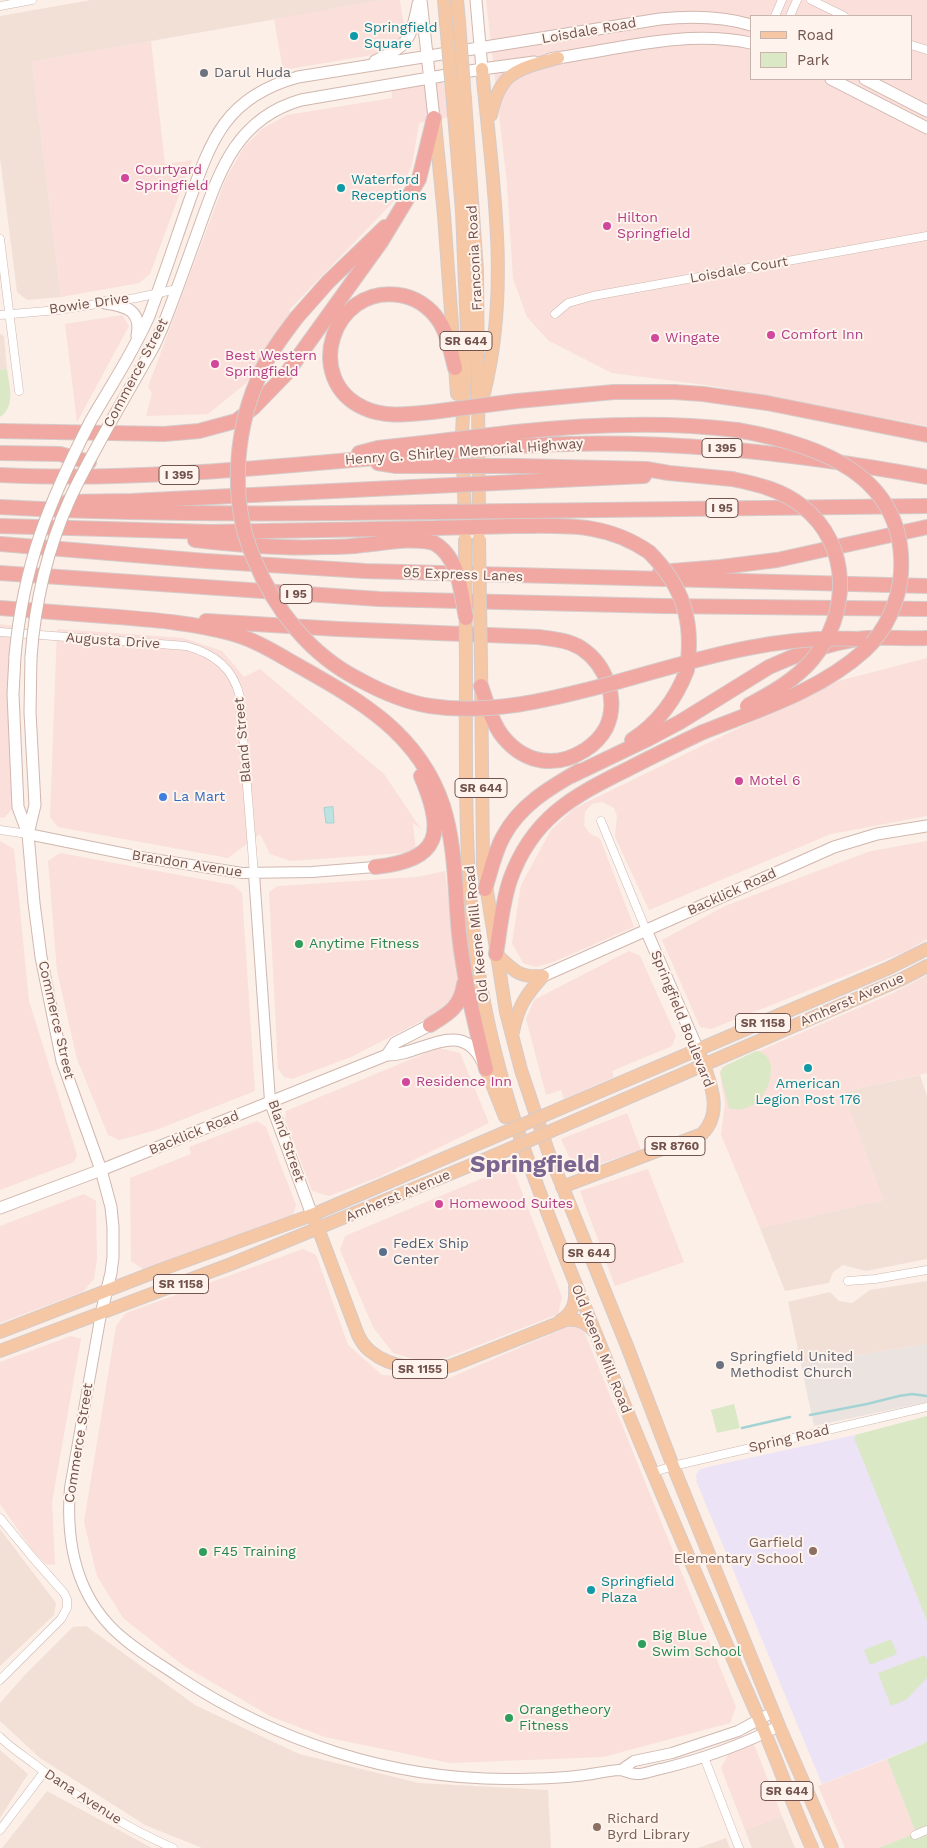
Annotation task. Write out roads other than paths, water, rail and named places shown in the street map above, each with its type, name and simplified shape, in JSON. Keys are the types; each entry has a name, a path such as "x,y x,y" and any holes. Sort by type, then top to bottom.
{"highway":[{"path":"0,431 164,434 199,431 236,421 253,408 286,374 381,242 419,179 434,118"},
{"path":"396,216 328,282 297,317 264,366 250,399 239,455 240,506 252,555 260,573 276,601 304,639 332,663 349,675 386,693 428,706 488,708 547,700 724,653 758,646 812,638 927,638"},
{"path":"455,368 441,323 430,310 409,298 386,294 364,300 354,306 338,324 332,340 330,359 337,382 344,393 364,408 378,412 406,414 432,412 566,395 614,392 674,392 767,403 927,435"},
{"path":"516,439 633,424 688,425 737,430 777,438 813,449 850,467 875,490 884,504 896,530 901,556 900,580 893,610 873,642 853,660 817,684 786,699 703,732"},
{"name":"Henry G. Shirley Memorial Highway","path":"0,475 74,477 151,476 432,454 516,439 680,445 791,456 927,477"},
{"path":"324,463 378,448 517,466 646,469 754,483 783,494 804,507 814,517 828,537 838,563 841,582 840,602 831,631 818,652 806,666 767,695 703,732 579,794 552,814 541,825 523,850 511,878 503,907 496,954"},
{"path":"0,453 44,453 72,456 89,462"},
{"path":"0,505 142,501 517,482 622,479 659,476 669,473"},
{"name":"I 95","path":"0,505 76,511 318,514 927,506"},
{"path":"0,526 102,530 262,532 563,526 601,530 628,538 649,552 665,568 674,582 686,610 690,639 687,670 676,695 651,726 622,747 536,798 511,824 498,848 485,889"},
{"path":"577,578 750,564 927,528"},
{"path":"102,530 264,546 331,547 419,540 434,543 446,553 452,562 460,586 466,618"},
{"name":"95 Express Lanes","path":"0,544 206,561 365,571 927,586"},
{"name":"I 95","path":"0,573 379,598 720,607 927,609"},
{"path":"0,608 165,621 219,621 338,629 538,637 560,640 582,648 600,666 606,676 610,693 611,708 609,719 600,737 592,746 582,752 563,761 536,760 514,748 504,738 497,727 481,686"},
{"path":"165,621 215,629 245,637 367,706 400,736 417,756 436,788 449,828 465,978 486,1069"},
{"path":"571,776 648,740 769,667 799,654 858,639"},
{"path":"375,867 408,862 425,851 431,844 434,832 432,806 420,774 417,756"},
{"path":"430,1025 457,1004 462,996 465,978"}],"main road":[{"path":"420,0 428,57 444,215 455,368 462,434"},
{"path":"362,66 388,55 402,46 412,31 420,0"},
{"name":"Franconia Road","path":"444,0 452,23 477,271 481,666"},
{"name":"Franconia Road","path":"452,23 457,0"},
{"path":"476,0 496,215 498,268 497,304 488,371 478,415"},
{"name":"Loisdale Road","path":"428,57 677,17 710,17 750,25"},
{"name":"Loisdale Road","path":"482,68 674,39 718,38 750,43"},
{"name":"Commerce Street","path":"101,1314 111,1273 113,1227 107,1189 68,1080 57,1040 39,940 28,834 18,807 13,694 15,656 28,571 46,516 72,456 148,317 206,154 214,138 233,113 257,94 283,81 362,66 428,57"},
{"path":"488,130 494,99 504,81 524,68 558,58"},
{"name":"Commerce Street","path":"28,834 36,805 30,712 31,657 36,610 49,556 68,502 110,422 154,346 224,164 240,139 256,123 282,106 300,100 482,68"},
{"path":"833,80 927,128"},
{"path":"867,80 927,111"},
{"name":"Franconia Road","path":"459,101 467,331 462,434 466,618"},
{"path":"105,303 125,307 136,316 138,327 133,347"},
{"name":"Old Keene Mill Road","path":"466,618 468,854 476,954 495,1053 509,1107 529,1169 651,1473 765,1733 794,1808 812,1848"},
{"name":"Old Keene Mill Road","path":"481,666 482,827 485,889 512,1036 534,1114 673,1466 779,1726 832,1848"},
{"name":"Backlick Road","path":"543,976 834,847 877,834 927,826"},
{"name":"Springfield Boulevard","path":"562,1187 680,1144 702,1134 712,1120 714,1105 711,1086 704,1065 646,930"},
{"name":"Amherst Avenue","path":"0,1332 41,1315 312,1216 895,966 927,948"},
{"path":"496,954 517,973 530,977 543,976"},
{"name":"Amherst Avenue","path":"0,1351 101,1314 318,1229 704,1065 927,966"},
{"path":"512,1036 520,1007 543,976"},
{"name":"Backlick Road","path":"387,1055 395,1043 430,1025"},
{"name":"Backlick Road","path":"0,1208 101,1170 387,1055 398,1056 438,1041 454,1040 471,1046 477,1052 486,1069"},
{"path":"486,1069 500,1106 529,1169"},
{"name":"Bland Street","path":"270,1101 358,1335 369,1350 381,1358 416,1368 446,1367 558,1322"},
{"path":"558,1322 570,1313 574,1307 574,1280"},
{"path":"558,1322 581,1321 587,1324 595,1333"}],"street":[{"path":"0,6 32,0"},
{"path":"775,15 782,0"},
{"path":"790,15 797,0"},
{"path":"812,0 842,15"},
{"path":"912,45 927,50"},
{"name":"Loisdale Court","path":"555,314 568,303 593,296 927,236"},
{"path":"0,239 19,391"},
{"name":"Bowie Drive","path":"0,315 58,310 177,289"},
{"name":"Augusta Drive","path":"0,632 186,646 201,651 222,664"},
{"name":"Bland Street","path":"222,664 232,674 240,697 270,1101"},
{"name":"Springfield Boulevard","path":"601,821 646,930"},
{"name":"Brandon Avenue","path":"0,830 146,858 254,874 375,867"},
{"path":"848,1282 927,1270"},
{"name":"Commerce Street","path":"101,1314 70,1488 69,1533 77,1570 88,1593 105,1620 124,1639 189,1684 244,1715 310,1744 356,1758 406,1769 468,1777 541,1778 621,1770 636,1774 704,1757 779,1726"},
{"name":"Spring Road","path":"651,1473 673,1466 927,1407"},
{"path":"0,1518 64,1593 68,1604 65,1614 0,1680"},
{"name":"Commerce Street","path":"621,1770 634,1761 672,1753 712,1741 738,1731 774,1712"},
{"name":"Dana Avenue","path":"0,1737 44,1772 103,1812 173,1848"},
{"path":"704,1757 739,1848"},
{"path":"0,1830 44,1772"},
{"path":"915,1834 927,1830"}],"water":[{"path":"333,807 334,823 326,823 324,808"}],"waterway":[{"path":"810,1415 899,1396 912,1394 927,1396"},
{"path":"742,1428 790,1417"}],"place":[{"name":"Springfield Square","path":"354,36"},
{"name":"Darul Huda","path":"204,73"},
{"name":"Courtyard Springfield","path":"125,178"},
{"name":"Waterford Receptions","path":"341,188"},
{"name":"Hilton Springfield","path":"607,226"},
{"name":"Comfort Inn","path":"771,335"},
{"name":"Wingate","path":"655,338"},
{"name":"Best Western Springfield","path":"215,364"},
{"name":"Motel 6","path":"739,781"},
{"name":"La Mart","path":"163,797"},
{"name":"Anytime Fitness","path":"299,944"},
{"name":"American Legion Post 176","path":"808,1068"},
{"name":"Residence Inn","path":"406,1082"},
{"name":"Homewood Suites","path":"439,1204"},
{"name":"FedEx Ship Center","path":"383,1252"},
{"name":"Springfield United Methodist Church","path":"720,1365"},
{"name":"Garfield Elementary School","path":"813,1551"},
{"name":"F45 Training","path":"203,1552"},
{"name":"Springfield Plaza","path":"591,1590"},
{"name":"Big Blue Swim School","path":"642,1644"},
{"name":"Orangetheory Fitness","path":"509,1718"},
{"name":"Richard Byrd Library","path":"597,1827"}],"district":[{"name":"Springfield","path":"535,1165"}]}
